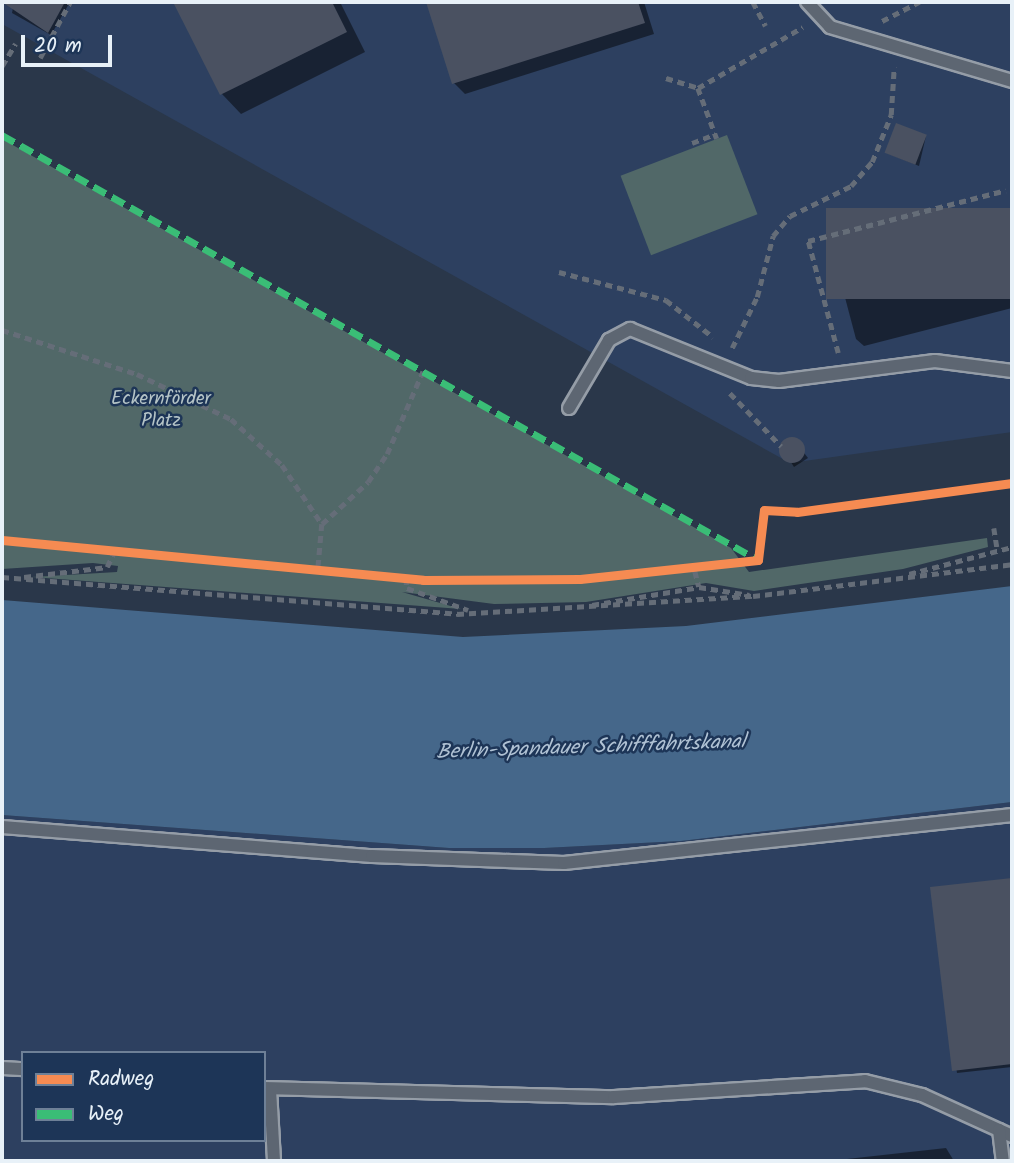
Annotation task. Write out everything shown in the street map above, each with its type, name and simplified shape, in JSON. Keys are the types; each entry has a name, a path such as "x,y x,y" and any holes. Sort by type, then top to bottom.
{"lane":[{"path":"813,4 830,27 893,50 1012,81"},
{"path":"569,408 609,340 630,329 726,370 779,381 854,368 934,361 1012,371"},
{"path":"2,827 372,856 564,863 1012,815"},
{"path":"2,1068 21,1069"},
{"path":"274,1161 267,1088 614,1097 866,1082 922,1095 1012,1136"},
{"path":"999,1130 1003,1161"}],"path":[{"path":"40,58 70,2"},
{"path":"753,2 766,26"},
{"path":"2,66 15,44"},
{"path":"781,446 765,423 735,403 726,370 730,351 757,296 774,236 790,216 851,186 872,162 896,92 893,50"},
{"path":"666,78 698,88 716,137 692,143"},
{"path":"854,368 838,355 808,241 1006,190"},
{"path":"559,272 642,291 666,300 730,351"},
{"path":"2,330 137,374 231,419 282,465 322,524 318,570"},
{"path":"322,524 368,482 387,454 423,371"},
{"path":"994,528 997,547"},
{"path":"2,541 406,578 568,580 695,571 758,560 760,548"},
{"path":"905,577 997,547 1012,548"},
{"path":"18,578 107,567 114,552"},
{"path":"2,577 469,610 753,596 1012,564"},
{"path":"695,571 699,586"},
{"path":"406,578 407,588 469,610"},
{"path":"591,605 699,586 753,596"}],"shaded area":[{"path":"2,2 1012,2 1012,432 790,463 2,24"},
{"path":"1012,802 1012,1161 2,1161 2,815 449,848 544,848 681,841"}],"green space":[{"path":"727,135 757,214 651,255 621,176"},
{"name":"Eckernförder Platz","path":"2,139 731,548 749,572 987,538 988,547 903,569 754,591 706,583 586,602 494,604 402,592 461,609 32,577 117,572 118,566 93,563 2,569"}],"water":[{"name":"Berlin-Spandauer Schifffahrtskanal","path":"1012,586 1012,802 681,841 544,848 449,848 2,815 2,600 463,637 686,626"}],"building":[{"path":"2,2 65,2 48,33"},
{"path":"173,2 332,2 347,32 220,95"},
{"path":"426,2 638,2 645,23 452,84"},
{"path":"896,123 927,135 915,165 885,153"},
{"path":"826,208 1012,208 1012,299 826,299"},
{"path":"792,437 801,441 805,450 801,459 792,463 783,459 779,450 783,441"},
{"path":"1012,878 1012,1064 952,1071 930,887"}],"marked path":[{"path":"2,135 755,558"}],"cycle path":[{"path":"2,540 423,580 580,579 758,560 764,510 797,512 1012,483"}]}
